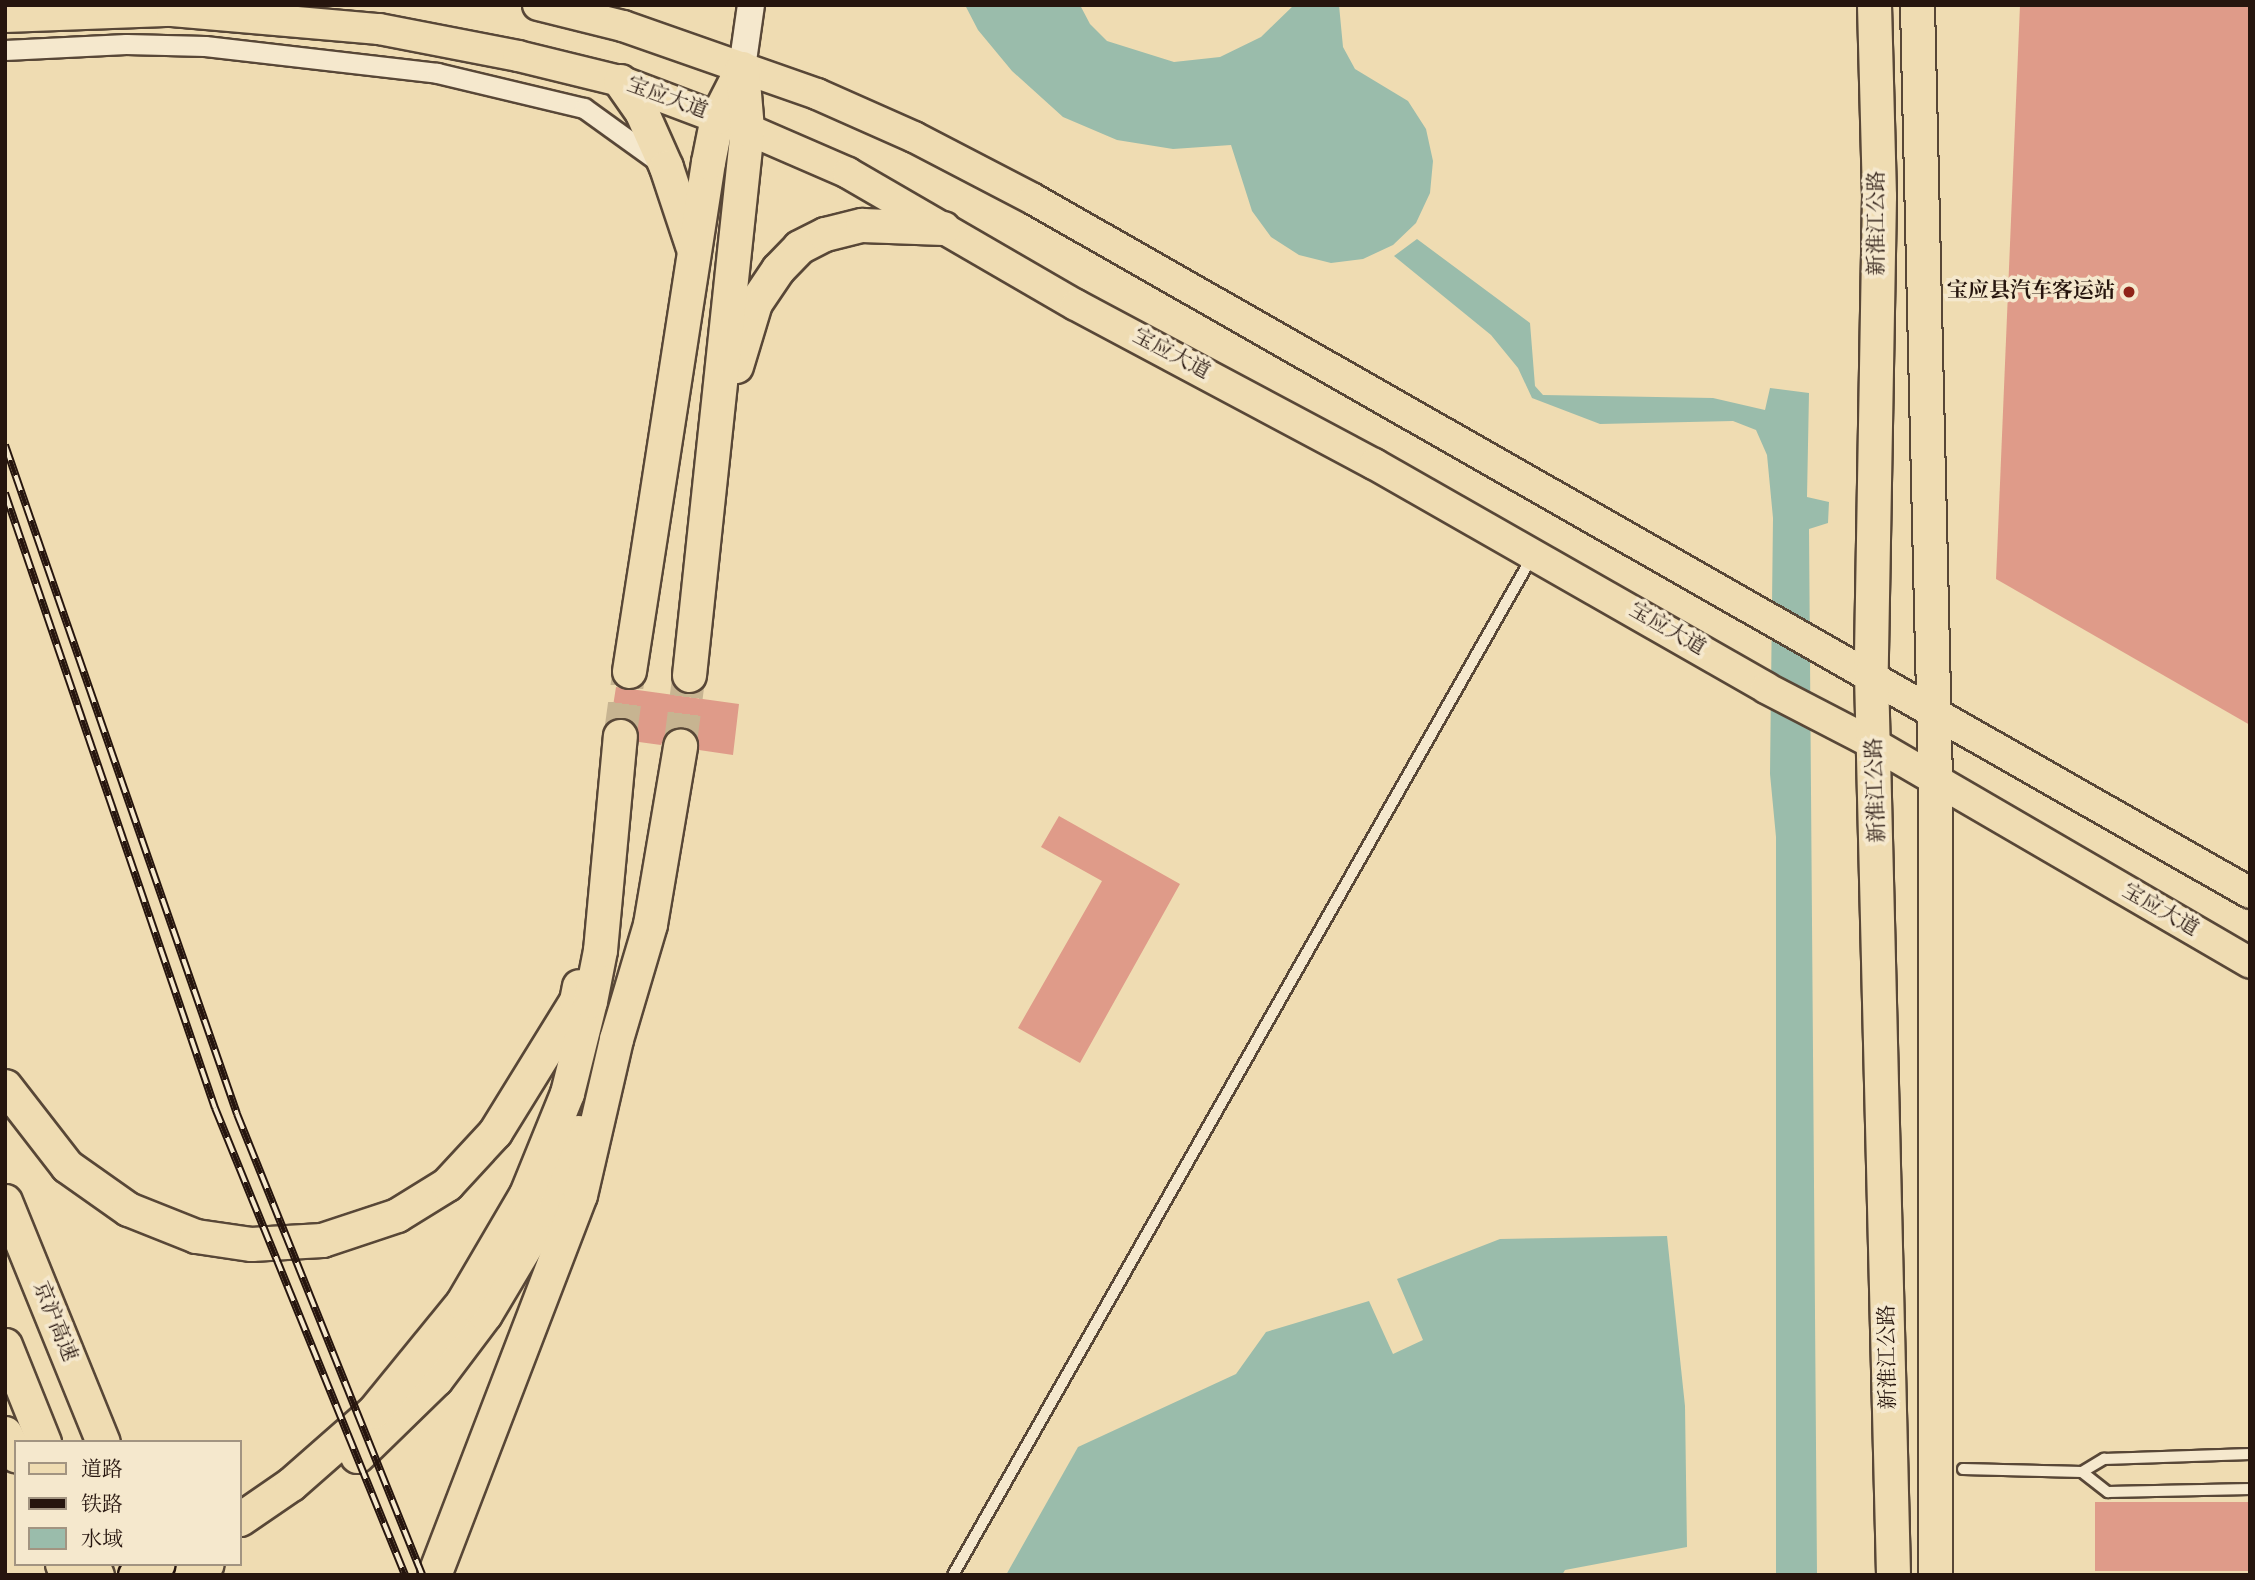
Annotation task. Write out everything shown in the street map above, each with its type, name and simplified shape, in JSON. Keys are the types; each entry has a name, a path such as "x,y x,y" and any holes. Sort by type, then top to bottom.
{"highway":[{"name":"新淮江公路","path":"1874,5 1879,197 1871,674 1876,745 1894,1575"},
{"name":"新淮江公路","path":"1917,5 1930,711 1935,779 1934,1575"},
{"path":"629,671 717,117 742,68"},
{"path":"689,675 747,129 742,68"},
{"path":"620,81 642,113 666,167 694,252"},
{"path":"715,428 755,303 778,269 799,247 825,234 862,225 943,228"},
{"path":"242,1541 304,1501 383,1419 462,1303 526,1194 567,1093 590,1001 600,950 604,881 620,736"},
{"path":"435,1575 580,1195 616,1039 650,924 680,747"},
{"path":"5,1086 67,1167 128,1209 196,1236 251,1244 322,1240 397,1215 447,1184 502,1121 576,1000 604,881"},
{"path":"242,1518 436,1379 485,1314 547,1210 616,1039"},
{"name":"京沪高速","path":"5,1201 102,1440"},
{"path":"5,1345 43,1440"},
{"path":"5,1433 14,1452"},
{"path":"135,1575 152,1566"},
{"path":"183,1575 202,1566"}],"main road":[{"path":"538,5 623,26 817,94 914,137 1033,199 1871,674 1930,711 2250,893"},
{"name":"宝应大道","path":"5,17 172,11 284,19 445,40 620,81 747,129 848,173 1534,553 1766,688 1876,745 2250,963"}],"street":[{"path":"742,68 751,5"},
{"path":"5,50 126,44 205,46 437,73 584,108 666,167"}],"lane":[{"path":"953,1575 1534,553"},
{"path":"1963,1469 2082,1472 2104,1459 2250,1454"},
{"path":"2082,1472 2108,1492 2250,1489"}],"water":[{"path":"965,5 1080,5 1090,24 1107,41 1174,62 1220,57 1261,37 1294,5 1339,5 1343,47 1355,69 1408,101 1426,129 1433,161 1430,193 1416,223 1393,245 1363,259 1331,263 1299,255 1271,237 1252,211 1231,145 1173,149 1117,140 1063,117 1012,71 978,30"},
{"path":"1417,239 1530,323 1535,386 1543,395 1713,398 1765,410 1770,388 1809,393 1807,497 1829,502 1828,523 1809,529 1817,1575 1776,1575 1776,837 1770,774 1773,518 1767,455 1756,430 1733,421 1600,424 1532,398 1518,368 1491,335 1394,256"},
{"path":"1667,1236 1685,1406 1687,1547 1565,1570 1562,1575 1006,1575 1078,1447 1236,1374 1266,1332 1369,1301 1393,1354 1423,1340 1397,1279 1500,1239"}],"building":[{"name":"宝应县汽车客运站","path":"2020,5 2250,5 2250,725 1996,579"},
{"path":"616,687 739,704 733,755 699,750 698,739 683,727 666,733 661,745 639,742 632,721 611,719"},
{"path":"1059,816 1180,884 1080,1063 1018,1028 1102,881 1041,847"},
{"path":"2095,1502 2250,1502 2250,1571 2095,1571"}],"tunnel":[{"path":"620,736 629,671"},
{"path":"680,746 689,675"}],"railway":[{"path":"5,445 237,1114 422,1575"},
{"path":"5,493 215,1108 405,1575"}],"place":[{"name":"宝应县汽车客运站","path":"2129,292"}]}
